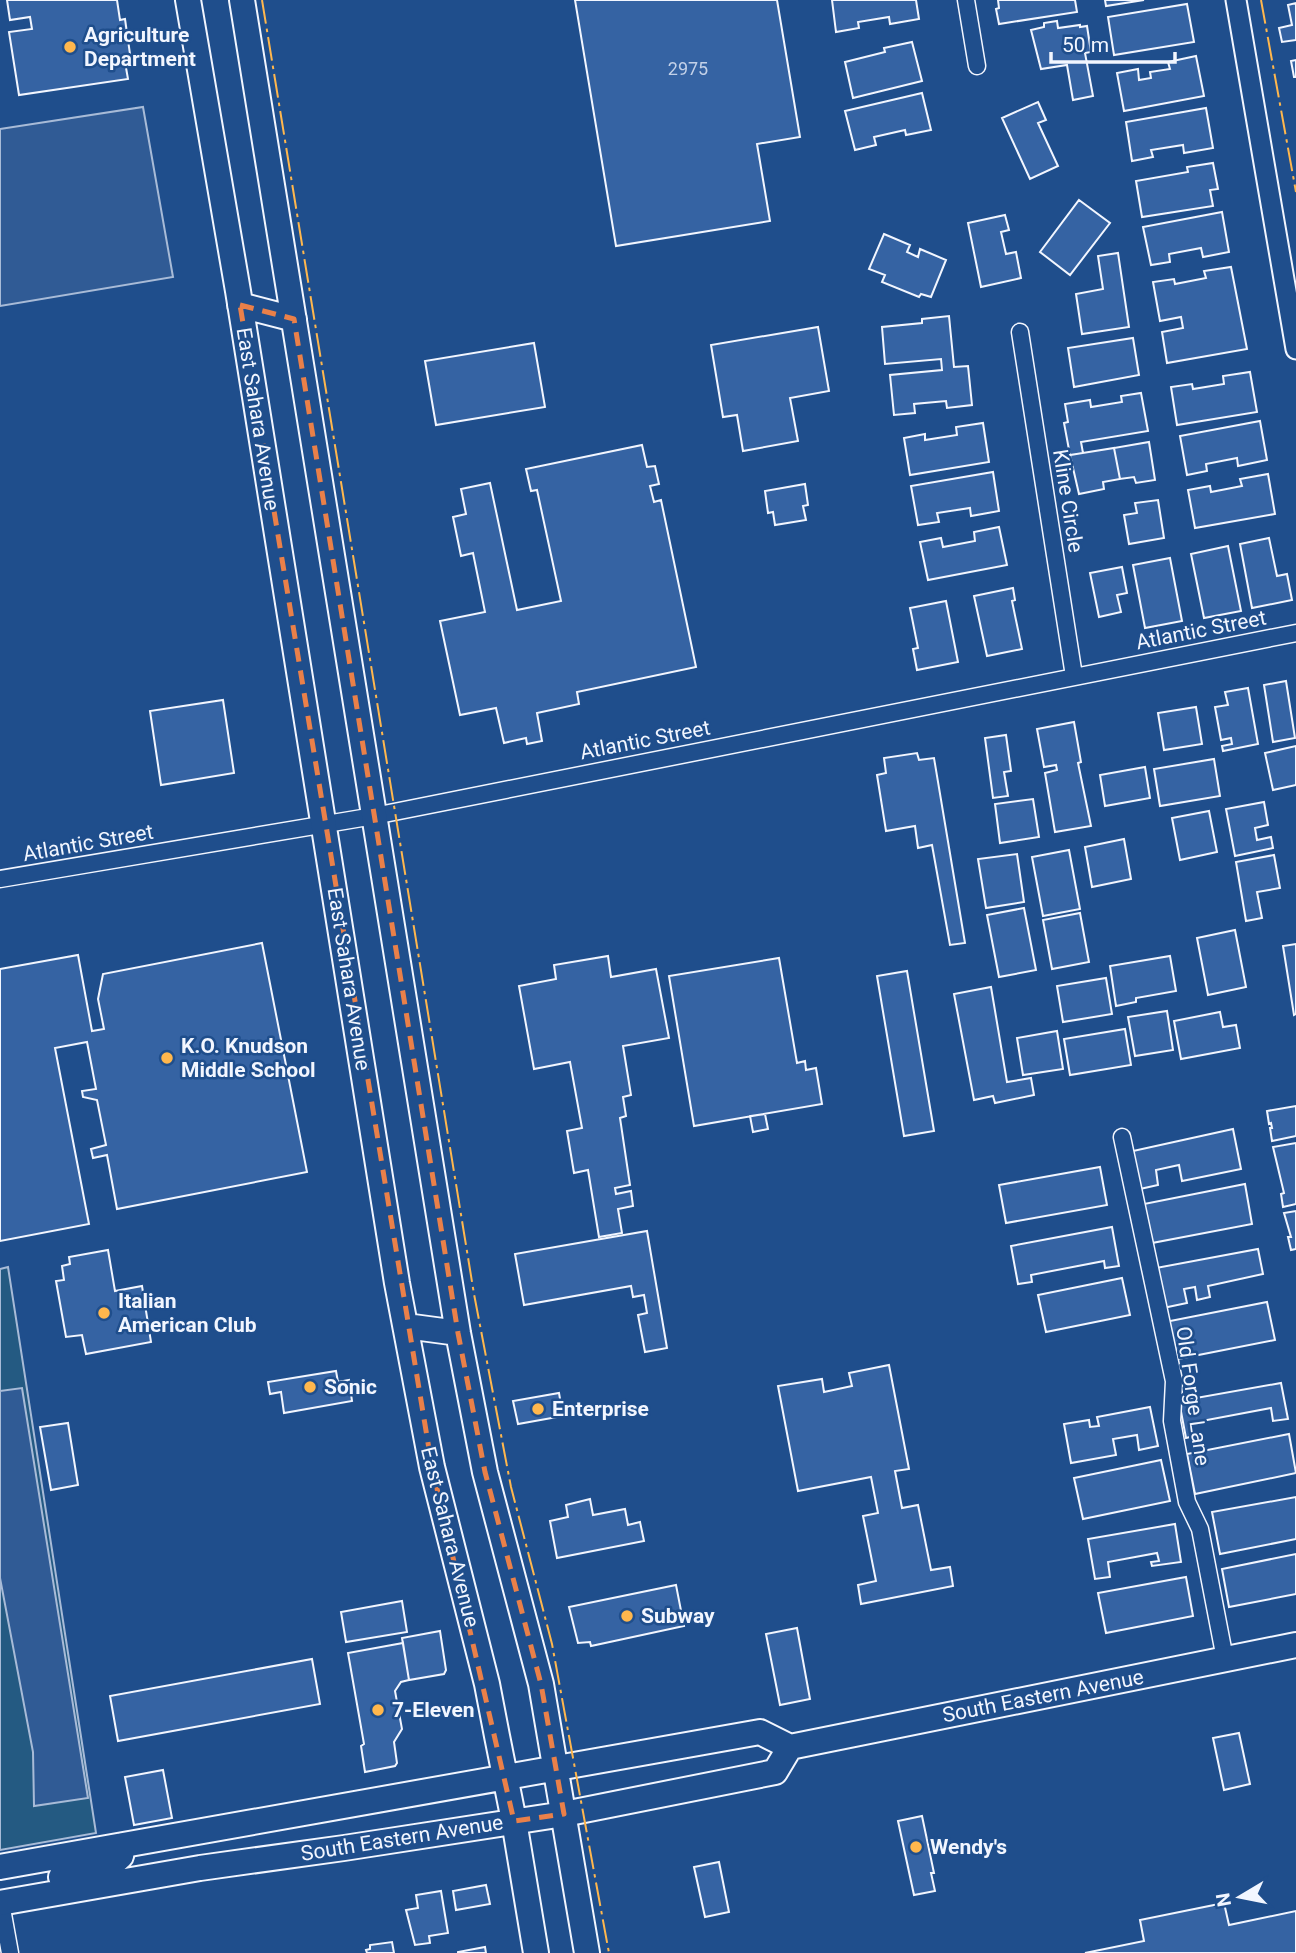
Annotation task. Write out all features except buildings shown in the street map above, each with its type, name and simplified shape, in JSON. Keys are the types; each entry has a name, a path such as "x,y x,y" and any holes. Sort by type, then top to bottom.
{"main road":[{"name":"East Sahara Avenue","path":"188,0 406,1326 432,1467 487,1684 506,1776 536,1953"},
{"path":"242,0 458,1333 479,1446 541,1684 587,1953"},
{"path":"240,305 294,319"},
{"path":"406,1326 458,1333"},
{"name":"South Eastern Avenue","path":"0,1867 760,1731 790,1747 1296,1645"},
{"name":"South Eastern Avenue","path":"0,1903 200,1868 564,1814 775,1772 790,1747"},
{"path":"0,1903 7,1890 21,1885 111,1864 121,1856 123,1845"}],"street":[{"path":"966,0 977,66"},
{"path":"1236,0 1296,349"},
{"name":"Kline Circle","path":"1020,332 1074,676"},
{"name":"Atlantic Street","path":"0,879 374,816 1296,633"},
{"name":"Old Forge Lane","path":"1122,1137 1174,1381 1172,1421 1187,1502 1200,1529 1225,1659"},
{"path":"0,1903 10,1953"}],"highlighted area":[{"path":"240,305 294,319 458,1333 485,1472 541,1684 564,1814 514,1821 432,1467"}],"shaded area":[{"path":"143,107 173,277 0,306 0,129"},
{"path":"8,1267 96,1833 0,1850 0,1269"},
{"path":"22,1388 88,1798 34,1806 33,1752 0,1578 0,1391"}],"power":[{"path":"262,0 474,1294 511,1487 552,1644 609,1953"},
{"path":"1261,0 1296,192"}],"place":[{"name":"Agriculture Department","path":"70,47"},
{"name":"K.O. Knudson Middle School","path":"167,1058"},
{"name":"Italian American Club","path":"104,1313"},
{"name":"Sonic","path":"310,1387"},
{"name":"Enterprise","path":"538,1409"},
{"name":"Subway","path":"627,1616"},
{"name":"7-Eleven","path":"378,1710"},
{"name":"Wendy's","path":"916,1847"}]}
